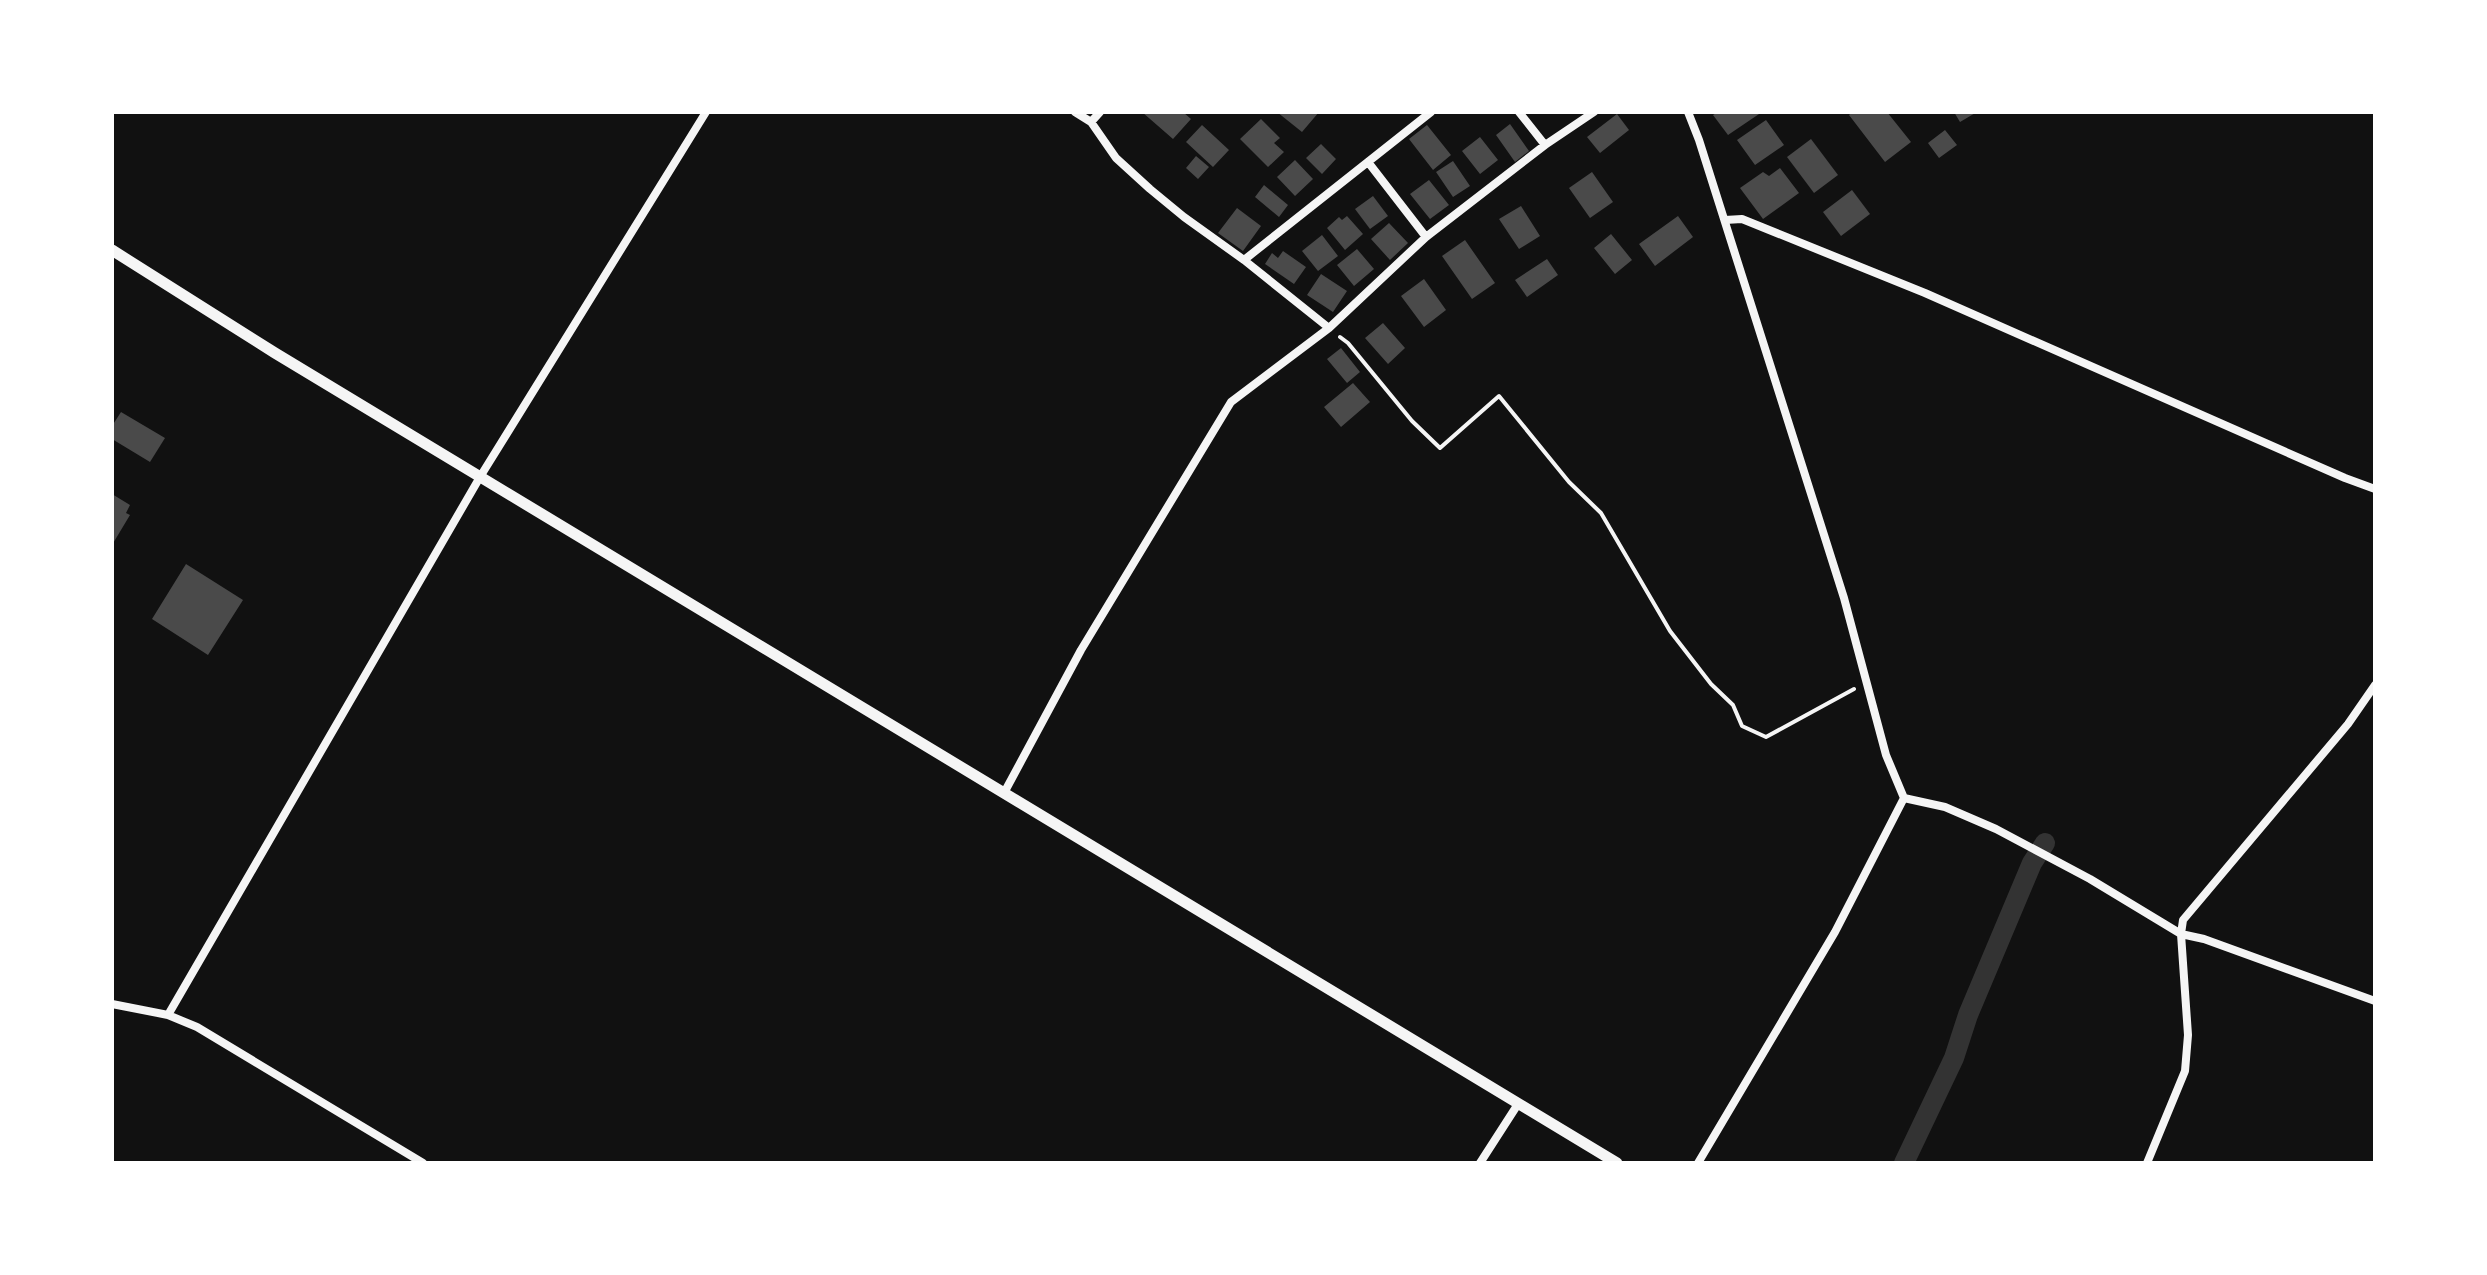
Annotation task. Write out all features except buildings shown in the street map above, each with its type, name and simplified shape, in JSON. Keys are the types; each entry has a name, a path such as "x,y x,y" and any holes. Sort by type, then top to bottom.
{"street":[{"path":"168,1015 480,477 706,112"},
{"path":"1075,112 1091,122 1116,158 1150,189 1329,328"},
{"path":"1091,122 1100,112"},
{"path":"1244,260 1431,112"},
{"path":"1519,112 1545,145"},
{"path":"1004,793 1081,650 1231,402 1329,328 1426,237 1545,145 1594,112"},
{"path":"1688,112 1844,598 1886,755 1904,798 1835,932 1698,1163"},
{"path":"1368,162 1426,237"},
{"path":"1725,220 1742,219 1925,293 2375,489"},
{"path":"112,250 262,345 1617,1163"},
{"path":"2147,1163 2185,1071 2188,1035 2181,934 2183,920 2348,724 2375,685"},
{"path":"1904,798 1945,807 1996,829 2090,879 2181,934 2204,939 2375,1001"},
{"path":"112,1004 168,1015 197,1027 423,1163"},
{"path":"1480,1163 1518,1104"}],"path":[{"path":"1329,328 1348,343 1412,421 1440,448 1499,396 1569,482 1601,513 1670,631 1711,684 1733,705 1742,726 1766,737 1866,683"}],"waterway":[{"path":"1904,1163 1954,1058 1968,1015 2032,863 2045,843"}]}
